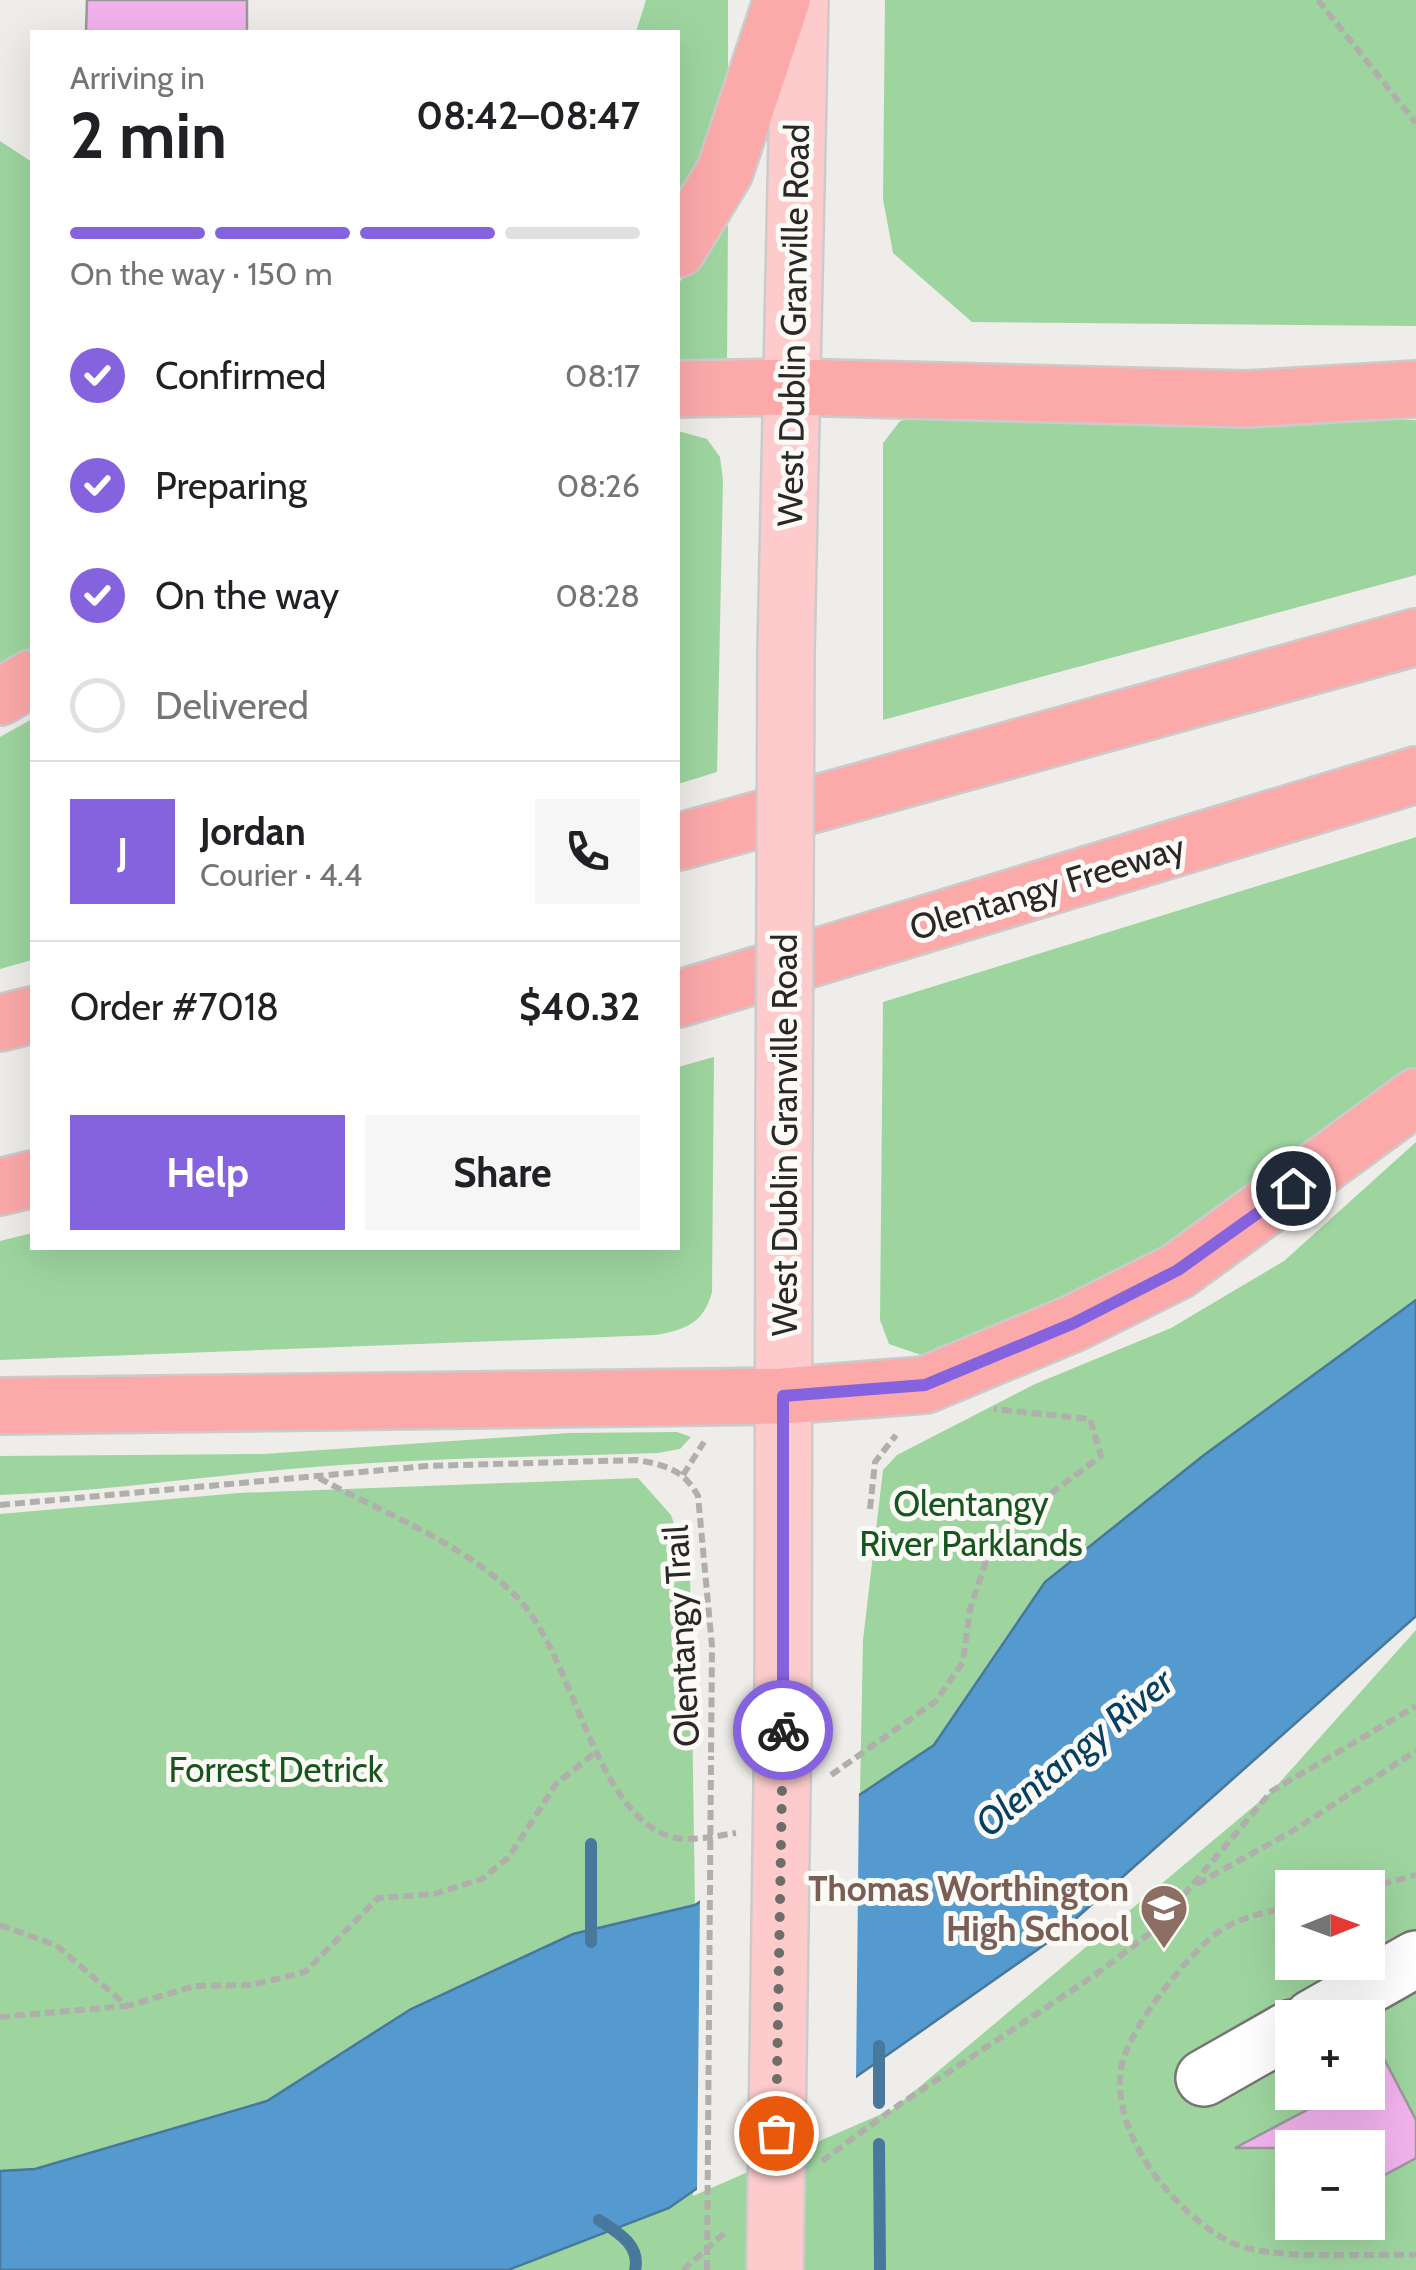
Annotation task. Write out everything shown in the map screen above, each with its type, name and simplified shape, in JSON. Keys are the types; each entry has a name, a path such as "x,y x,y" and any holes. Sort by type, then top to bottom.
{"highway":[{"path":"680,247 726,172 782,0"},
{"path":"680,389 792,387 1247,399 1416,389"},
{"path":"680,841 1416,637"},
{"path":"0,698 30,679"},
{"name":"Olentangy Freeway","path":"680,998 1416,775"},
{"path":"0,1023 30,1016"},
{"path":"0,1406 783,1396 925,1385 1074,1323 1178,1270 1416,1096"},
{"path":"0,1187 30,1179"}],"main road":[{"name":"West Dublin Granville Road","path":"775,2270 783,1717 786,650 800,0"}],"lane":[{"path":"1344,2000 1416,1959"},
{"path":"1204,2078 1275,2038"}],"path":[{"path":"1318,0 1416,122"},
{"name":"Olentangy Trail","path":"0,1505 427,1466 637,1460 661,1464 690,1480 700,1510 712,1646 707,2270"},
{"path":"818,2164 893,2109 1096,1975 1154,1930 1272,1791 1416,1706"},
{"path":"1191,1887 1289,1833 1416,1751"},
{"path":"0,2017 127,2006 195,1986 252,1986 305,1972 378,1898 434,1894 482,1879 510,1857 556,1784 597,1752"},
{"path":"1385,1883 1416,1875"},
{"path":"0,1925 56,1945 127,2006"},
{"path":"683,2270 743,2219"}],"green space":[{"path":"646,0 728,0 728,88 713,137 680,208 680,30 637,30"},
{"path":"885,0 1416,0 1416,326 972,322 893,253 883,199"},
{"path":"0,141 30,161 30,650 0,669"},
{"path":"724,223 728,226 727,362 680,361 680,281"},
{"path":"919,416 1416,420 1416,575 883,720 883,443 900,421"},
{"path":"680,432 707,439 720,457 723,480 717,772 680,783"},
{"path":"30,720 30,961 0,969 0,737"},
{"path":"1416,837 1416,1077 1122,1279 921,1355 889,1344 880,1320 883,1002"},
{"path":"714,1057 712,1292 698,1318 676,1331 656,1335 0,1360 0,1241 30,1234 30,1250 680,1250 680,1066"},
{"name":"Olentangy River Parklands","path":"1416,1142 1416,1300 1204,1455 1045,1582 934,1745 860,1794 863,1640 883,1470 897,1455 1035,1384 1171,1328 1284,1261"},
{"path":"677,1432 691,1437 680,1449 658,1453 336,1465 0,1495 0,1456 263,1454 569,1433"},
{"name":"Forrest Detrick","path":"638,1478 671,1515 690,1571 695,1905 573,1934 411,2009 267,2101 35,2169 0,2171 0,1514 239,1493"},
{"name":"Thomas Worthington High School","path":"1416,1630 1416,2270 508,2270 652,2214 671,2206 693,2189 693,2196 893,2109 1272,1791"}],"water":[{"name":"Olentangy River","path":"1416,1300 1416,1616 1054,1938 669,2208 508,2270 0,2270 0,2171 35,2169 267,2101 411,2009 573,1934 695,1905 934,1745 1045,1582 1204,1455"}],"pier":[{"path":"859,1789 856,2081 697,2191 700,1896"}],"building":[{"path":"87,0 247,0 247,30 86,30"},
{"path":"1385,2061 1416,2120 1416,2158 1385,2175 1385,2130 1275,2130 1275,2148 1235,2148 1307,2110 1385,2110"}],"waterway":[{"path":"591,1844 591,1942"},
{"path":"879,2046 879,2103"},
{"path":"879,2144 880,2270"},
{"path":"599,2220 631,2246 635,2270"}],"way so far":[{"path":"776,2133 783,1730"}],"place":[{"name":"Thomas Worthington High School","path":"1164,1950"}],"route":[{"path":"783,1730 783,1396 925,1385 1074,1323 1178,1270 1293,1188"}]}
